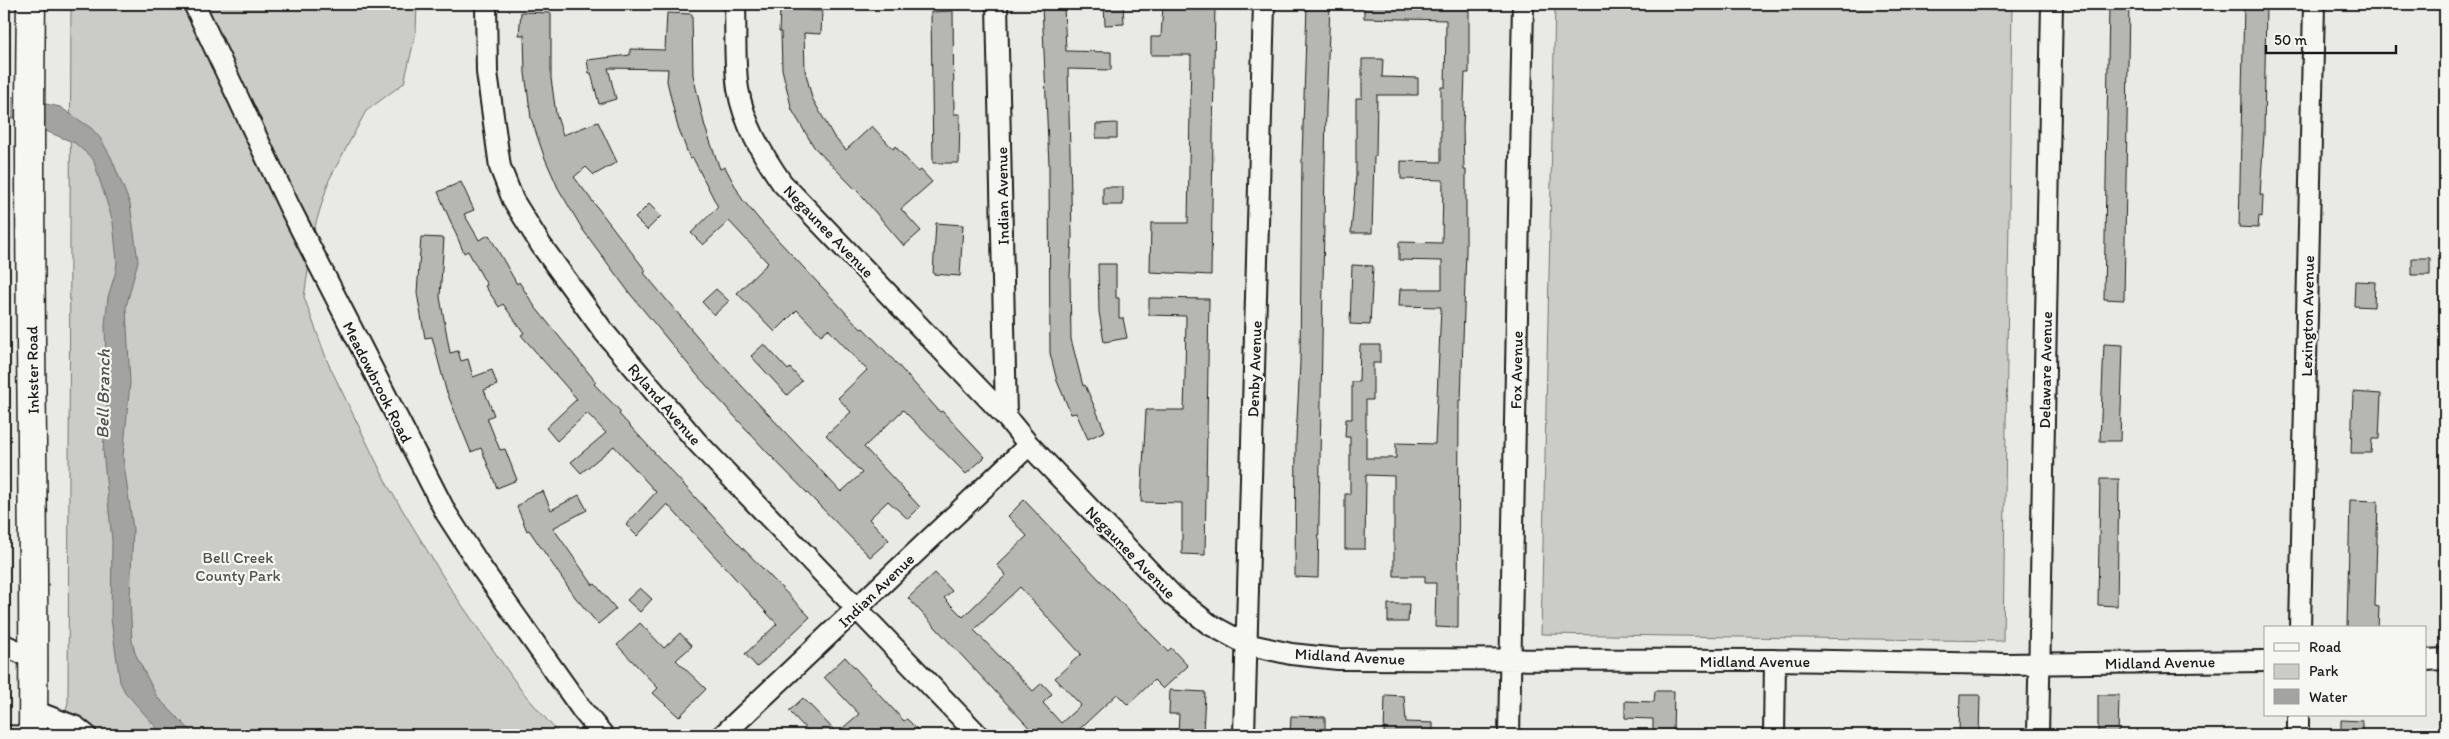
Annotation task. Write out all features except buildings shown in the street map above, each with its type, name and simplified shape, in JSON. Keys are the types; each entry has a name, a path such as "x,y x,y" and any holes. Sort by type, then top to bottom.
{"main road":[{"name":"Inkster Road","path":"32,4 29,144 34,532 33,726"}],"street":[{"name":"Meadowbrook Road","path":"194,4 289,206 446,513 504,601 583,711 603,735"},
{"name":"Ryland Avenue","path":"486,4 487,72 500,167 514,200 536,238 576,295 635,370 698,442 978,735"},
{"name":"Negaunee Avenue","path":"735,4 738,88 749,126 767,161 782,183 1006,417 1029,445 1172,595 1209,624 1246,644"},
{"name":"Indian Avenue","path":"997,4 1006,417"},
{"name":"Denby Avenue","path":"1244,735 1264,4"},
{"name":"Fox Avenue","path":"1508,735 1523,4"},
{"name":"Delaware Avenue","path":"2038,735 2052,4"},
{"name":"Lexington Avenue","path":"2300,626 2314,4"},
{"name":"Indian Avenue","path":"723,735 1029,445"},
{"name":"Midland Avenue","path":"1246,644 1292,654 1338,659 2040,663 2264,661"},
{"path":"4,645 33,658"},
{"path":"2426,660 2445,659"},
{"path":"1774,735 1775,660"},
{"path":"2298,716 2298,735"},
{"path":"33,726 76,727 86,735"}],"lane":[{"path":"4,731 33,726"}],"green space":[{"name":"Bell Creek County Park","path":"71,4 417,4 416,32 404,83 366,111 329,180 315,226 304,297 328,363 388,486 450,588 521,690 560,735 63,735 61,733 68,702"},
{"path":"1555,4 2012,4 2003,641 1541,634"}],"water":[{"name":"Bell Branch","path":"4,95 60,107 91,128 100,138 111,157 130,204 138,261 126,307 130,383 123,457 133,529 130,597 132,641 135,653 157,697 195,735 163,735 125,692 120,682 111,619 112,541 103,450 107,408 105,325 108,297 117,261 113,222 93,159 75,143 4,114"}]}
